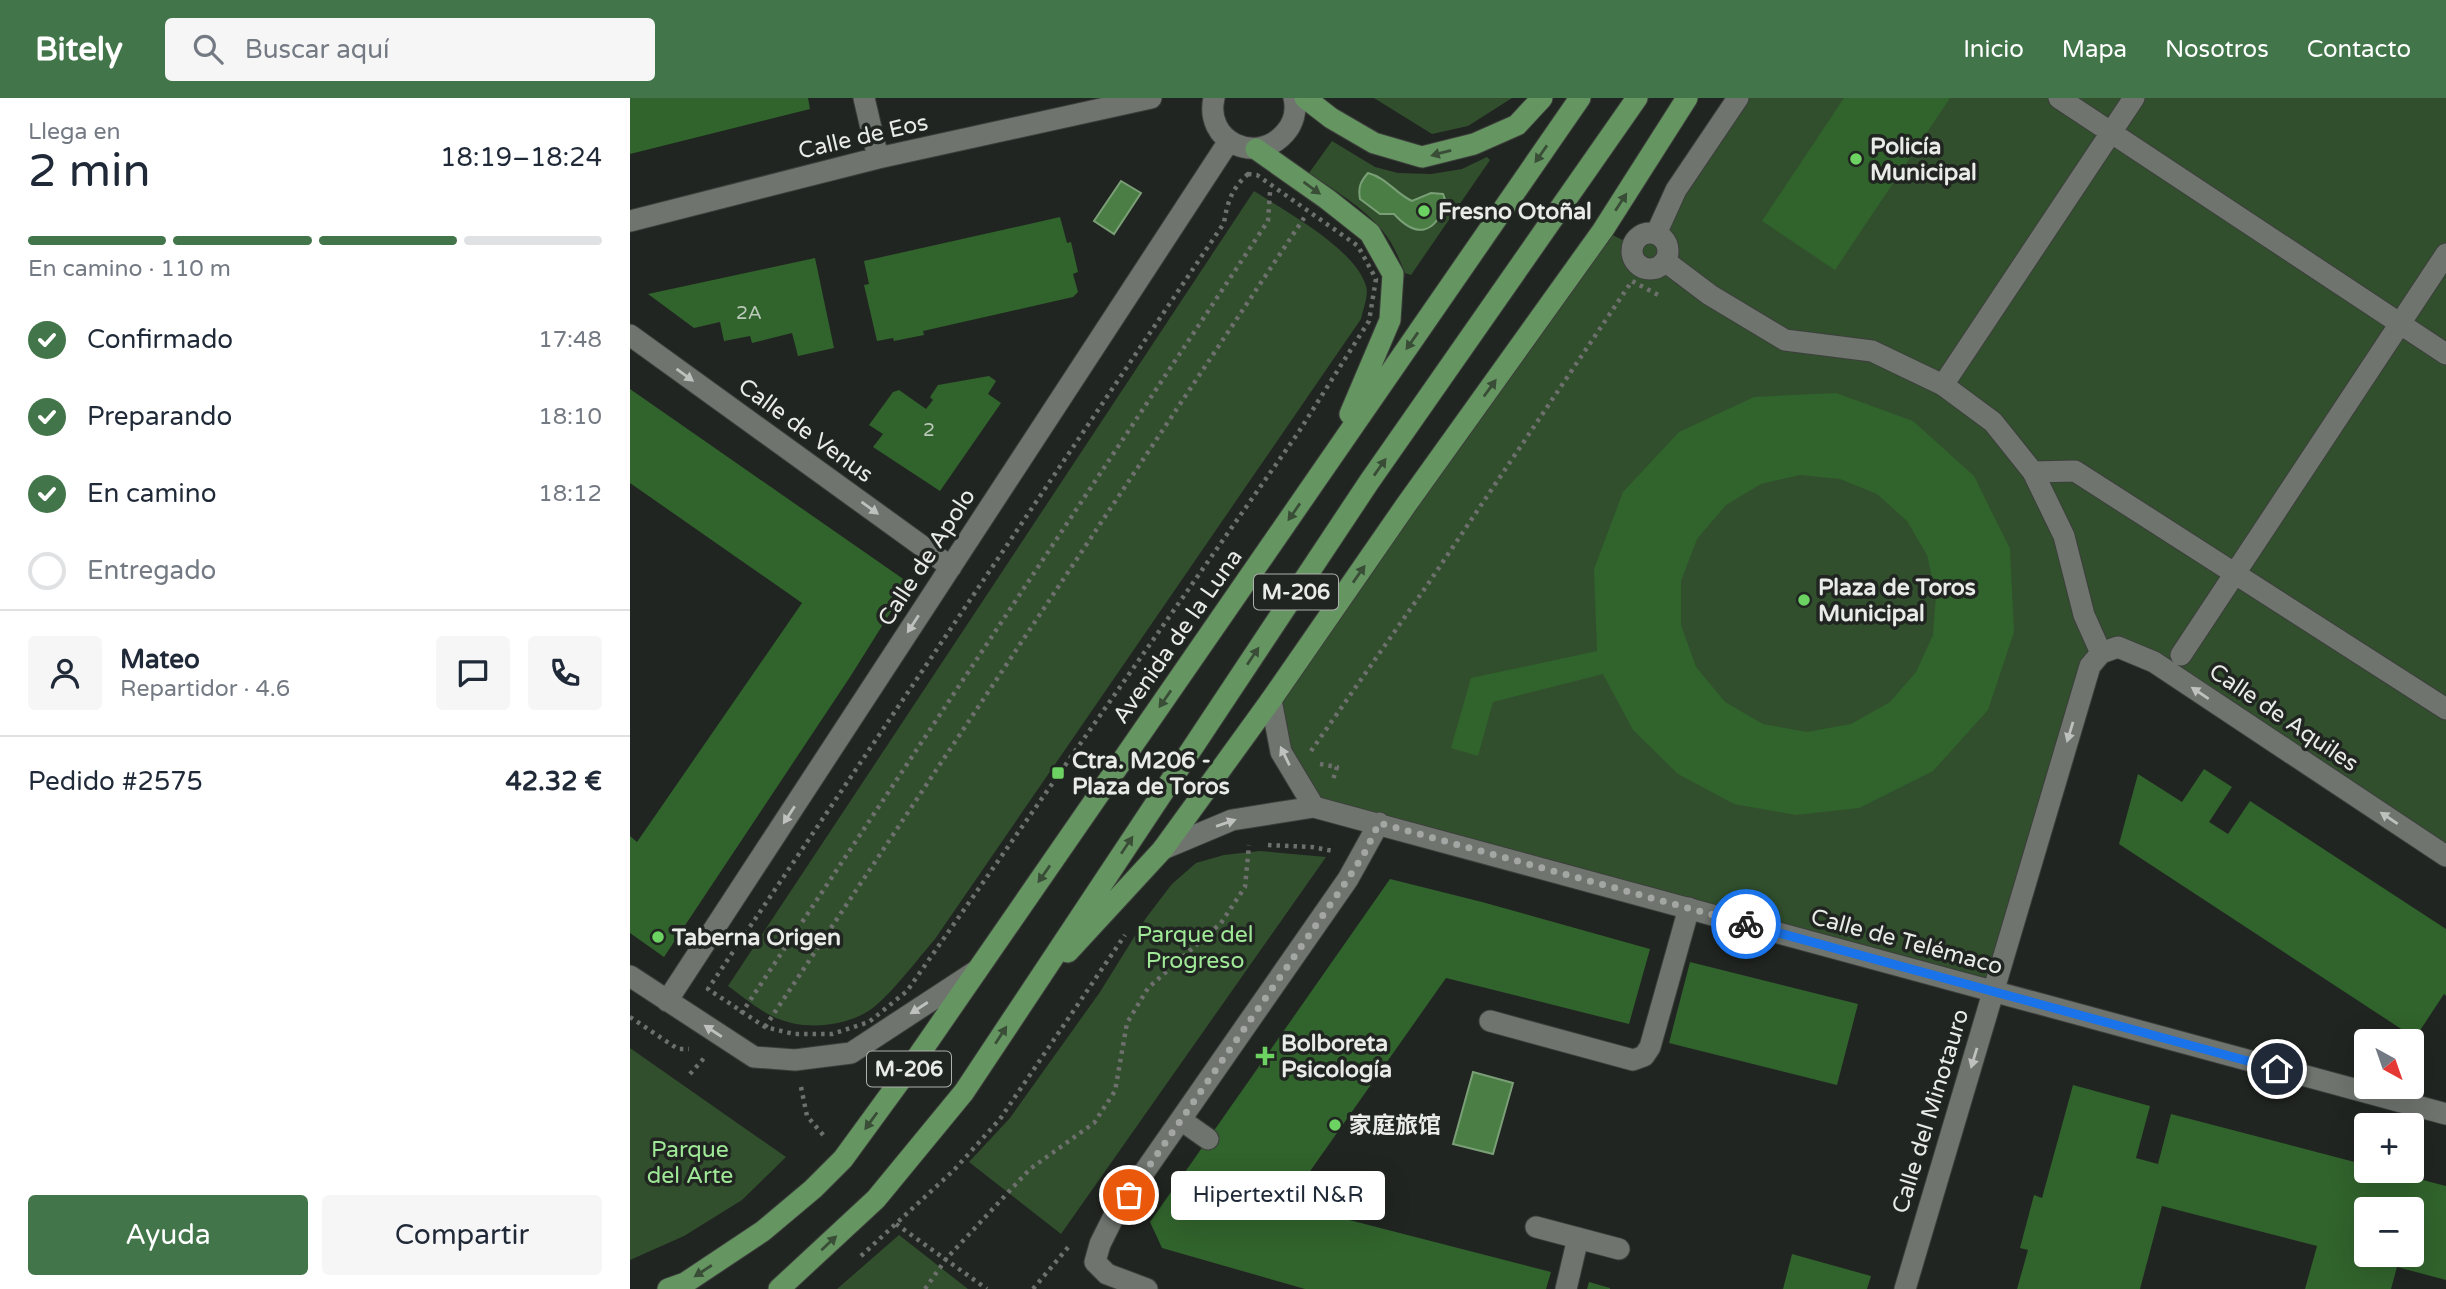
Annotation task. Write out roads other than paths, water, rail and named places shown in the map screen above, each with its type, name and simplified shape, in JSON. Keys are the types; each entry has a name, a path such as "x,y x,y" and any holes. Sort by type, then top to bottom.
{"main road":[{"path":"1305,98 1331,118 1374,143 1422,158 1474,144 1517,125 1542,98"},
{"name":"Avenida de la Luna","path":"668,1289 685,1283 763,1231 844,1159 1580,98"},
{"name":"M-206","path":"779,1289 876,1199 964,1092 1369,482 1637,98"},
{"path":"1022,1003 1163,849 1603,230 1687,98"},
{"path":"1256,149 1276,176 1370,233 1393,274 1390,320 1333,456"}],"street":[{"path":"864,98 878,158"},
{"name":"Calle de Eos","path":"630,221 878,158 1151,98"},
{"path":"1214,98 1215,121 1220,132 1242,148 1256,149 1276,143 1292,126 1296,106 1294,98"},
{"path":"1656,234 1676,190 1738,98"},
{"path":"2059,98 2446,354"},
{"path":"1943,385 2134,98"},
{"name":"Calle de Apolo","path":"667,1001 1229,141"},
{"path":"1603,230 1633,245"},
{"path":"1647,233 1656,234 1665,240 1668,251 1665,261 1658,267 1642,267 1632,254 1633,245 1638,237 1647,233"},
{"path":"2181,655 2446,254"},
{"path":"1665,261 1710,295 1786,340 1872,351 1943,385 1993,422 2033,472 2064,536 2096,660"},
{"name":"Calle de Venus","path":"630,335 951,567"},
{"path":"2033,472 2075,471 2446,709"},
{"name":"Calle de Aquiles","path":"2096,660 2118,647 2154,662 2446,856"},
{"name":"Calle del Minotauro","path":"1905,1289 2096,660"},
{"path":"1271,700 1281,752 1319,809"},
{"name":"Calle de Telémaco","path":"1163,849 1232,820 1319,809 1379,823 2446,1114"},
{"path":"1147,1289 1107,1274 1095,1262 1100,1244 1115,1213 1348,879 1379,823"},
{"path":"1490,1021 1633,1060 1644,1056 1650,1047 1689,908"},
{"path":"630,976 754,1057 795,1060 851,1053 976,971"},
{"path":"1181,1120 1208,1139"},
{"path":"1536,1227 1619,1249"},
{"path":"1566,1289 1578,1238"}],"place":[{"name":"Policía Municipal","path":"1856,159"},
{"name":"Fresno Otoñal","path":"1424,211"},
{"name":"Plaza de Toros Municipal","path":"1804,600"},
{"name":"Ctra. M206 - Plaza de Toros","path":"1058,773"},
{"name":"Taberna Origen","path":"658,937"},
{"name":"Bolboreta Psicología","path":"1265,1056"},
{"name":"家庭旅馆","path":"1335,1125"},
{"name":"Hipertextil N&R","path":"1129,1195"}],"park label":[{"name":"Parque del Progreso","path":"1195,947"},
{"name":"Parque del Arte","path":"690,1162"}]}
